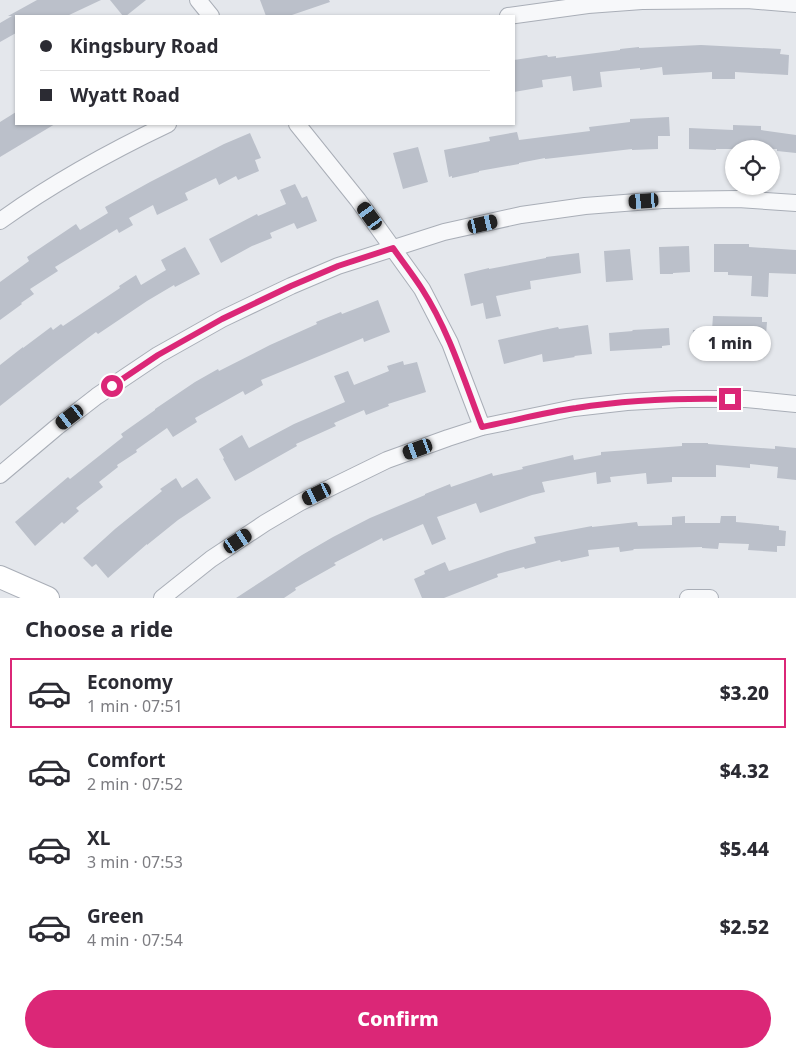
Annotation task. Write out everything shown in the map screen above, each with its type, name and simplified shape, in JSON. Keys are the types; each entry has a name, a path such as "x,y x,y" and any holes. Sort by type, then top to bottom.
{"street":[{"path":"198,0 210,15"},
{"path":"515,15 588,5 642,1 747,0 796,4"},
{"path":"0,221 62,180 122,146 166,125"},
{"path":"298,125 358,200 422,288 450,343 482,427"},
{"path":"0,475 96,396 158,355 222,319 338,266 444,232 521,215 585,206 663,200 738,199 796,203"},
{"path":"162,598 211,559 264,523 299,503 388,460 482,427 574,408 681,398 796,404"},
{"path":"0,577 48,598"},
{"path":"688,598 710,598"}],"building":[{"path":"37,0 101,0 69,15 15,15 15,34 0,42 0,23 12,16 8,16"},
{"path":"110,0 146,0 127,15 122,15"},
{"path":"260,0 329,0 330,2 292,15 266,15"},
{"path":"701,45 781,49 780,54 789,55 788,75 735,72 735,79 712,79 712,72 663,75 662,67 640,70 640,68 600,72 602,87 573,91 571,76 542,80 543,87 515,92 515,60 547,55 548,57 556,56 556,58 639,48"},
{"path":"15,113 15,125 53,125 0,157 0,122"},
{"path":"669,117 670,136 658,136 658,149 632,149 545,158 452,178 452,176 449,177 444,150 490,141 489,137 517,132 519,140 590,131 589,127 630,122 630,119"},
{"path":"733,125 761,126 761,130 796,135 796,153 780,151 780,140 725,140 725,149 689,149 689,128 733,130"},
{"path":"250,133 261,158 255,160 259,171 238,180 236,176 219,185 216,178 185,193 188,200 157,215 153,205 129,218 133,225 119,233 117,229 55,267 58,271 30,289 34,294 0,320 0,282 29,261 27,257 76,224 80,230 108,213 105,207 224,144"},
{"path":"418,147 428,182 403,189 393,153"},
{"path":"295,184 302,198 307,196 317,221 297,229 294,223 270,233 272,238 252,246 221,263 209,239 257,214 258,216 286,204 280,190"},
{"path":"714,244 749,244 749,247 796,250 796,274 769,273 768,297 751,296 752,276 728,275 728,272 714,272"},
{"path":"689,246 690,272 660,274 659,247"},
{"path":"185,247 200,274 175,287 174,285 98,334 96,332 0,406 0,365 51,327 53,330 61,324 63,326 136,275 141,285 166,270 161,260"},
{"path":"630,249 633,280 606,282 604,251"},
{"path":"579,253 581,273 530,281 531,289 496,296 501,316 486,319 483,303 471,306 464,274 546,257"},
{"path":"378,300 390,332 364,342 363,338 261,380 263,385 245,395 243,391 195,418 197,422 173,437 167,428 117,465 118,467 99,482 103,487 76,508 79,511 64,524 62,522 35,546 15,522 68,477 70,479 123,437 121,434 195,382 218,369 219,371 317,324 316,322"},
{"path":"713,316 762,317 762,322 767,322 765,348 692,347 693,330 712,330"},
{"path":"588,325 592,354 543,362 542,354 504,364 498,340 558,327 559,329"},
{"path":"669,328 670,345 662,346 662,348 610,351 609,333"},
{"path":"403,361 404,365 417,362 426,392 388,404 389,406 366,415 364,410 334,423 336,426 296,444 297,446 235,481 219,449 242,435 249,448 294,424 345,402 334,376 348,371 354,385 389,371 387,366"},
{"path":"682,443 708,443 775,449 775,446 796,448 796,480 777,478 778,467 750,464 750,468 716,465 716,477 672,477 672,482 647,484 646,473 610,477 611,482 597,484 596,472 542,482 545,492 480,513 476,503 437,517 446,539 432,545 423,524 383,541 382,538 334,563 336,565 295,588 296,590 284,598 236,598 333,537 370,518 450,484 451,487 492,473 493,476 573,455 574,460 601,455 601,452 682,446"},
{"path":"176,478 182,488 197,478 211,498 147,544 108,578 96,564 92,567 83,558 162,491 160,489"},
{"path":"685,516 685,523 720,523 721,516 736,516 736,522 779,526 779,530 786,531 785,546 777,546 777,552 748,550 749,544 719,543 718,549 702,547 633,549 620,552 619,547 588,550 589,556 561,562 560,560 525,569 524,567 497,574 498,577 444,598 422,598 414,579 425,574 424,571 445,562 449,571 536,543 534,537 592,526 637,522 638,526 672,525 672,517"}],"route":[{"path":"112,386 158,355 222,319 338,266 393,248 422,288 434,310 450,343 482,427 574,408 627,402 681,398 730,399"}]}
